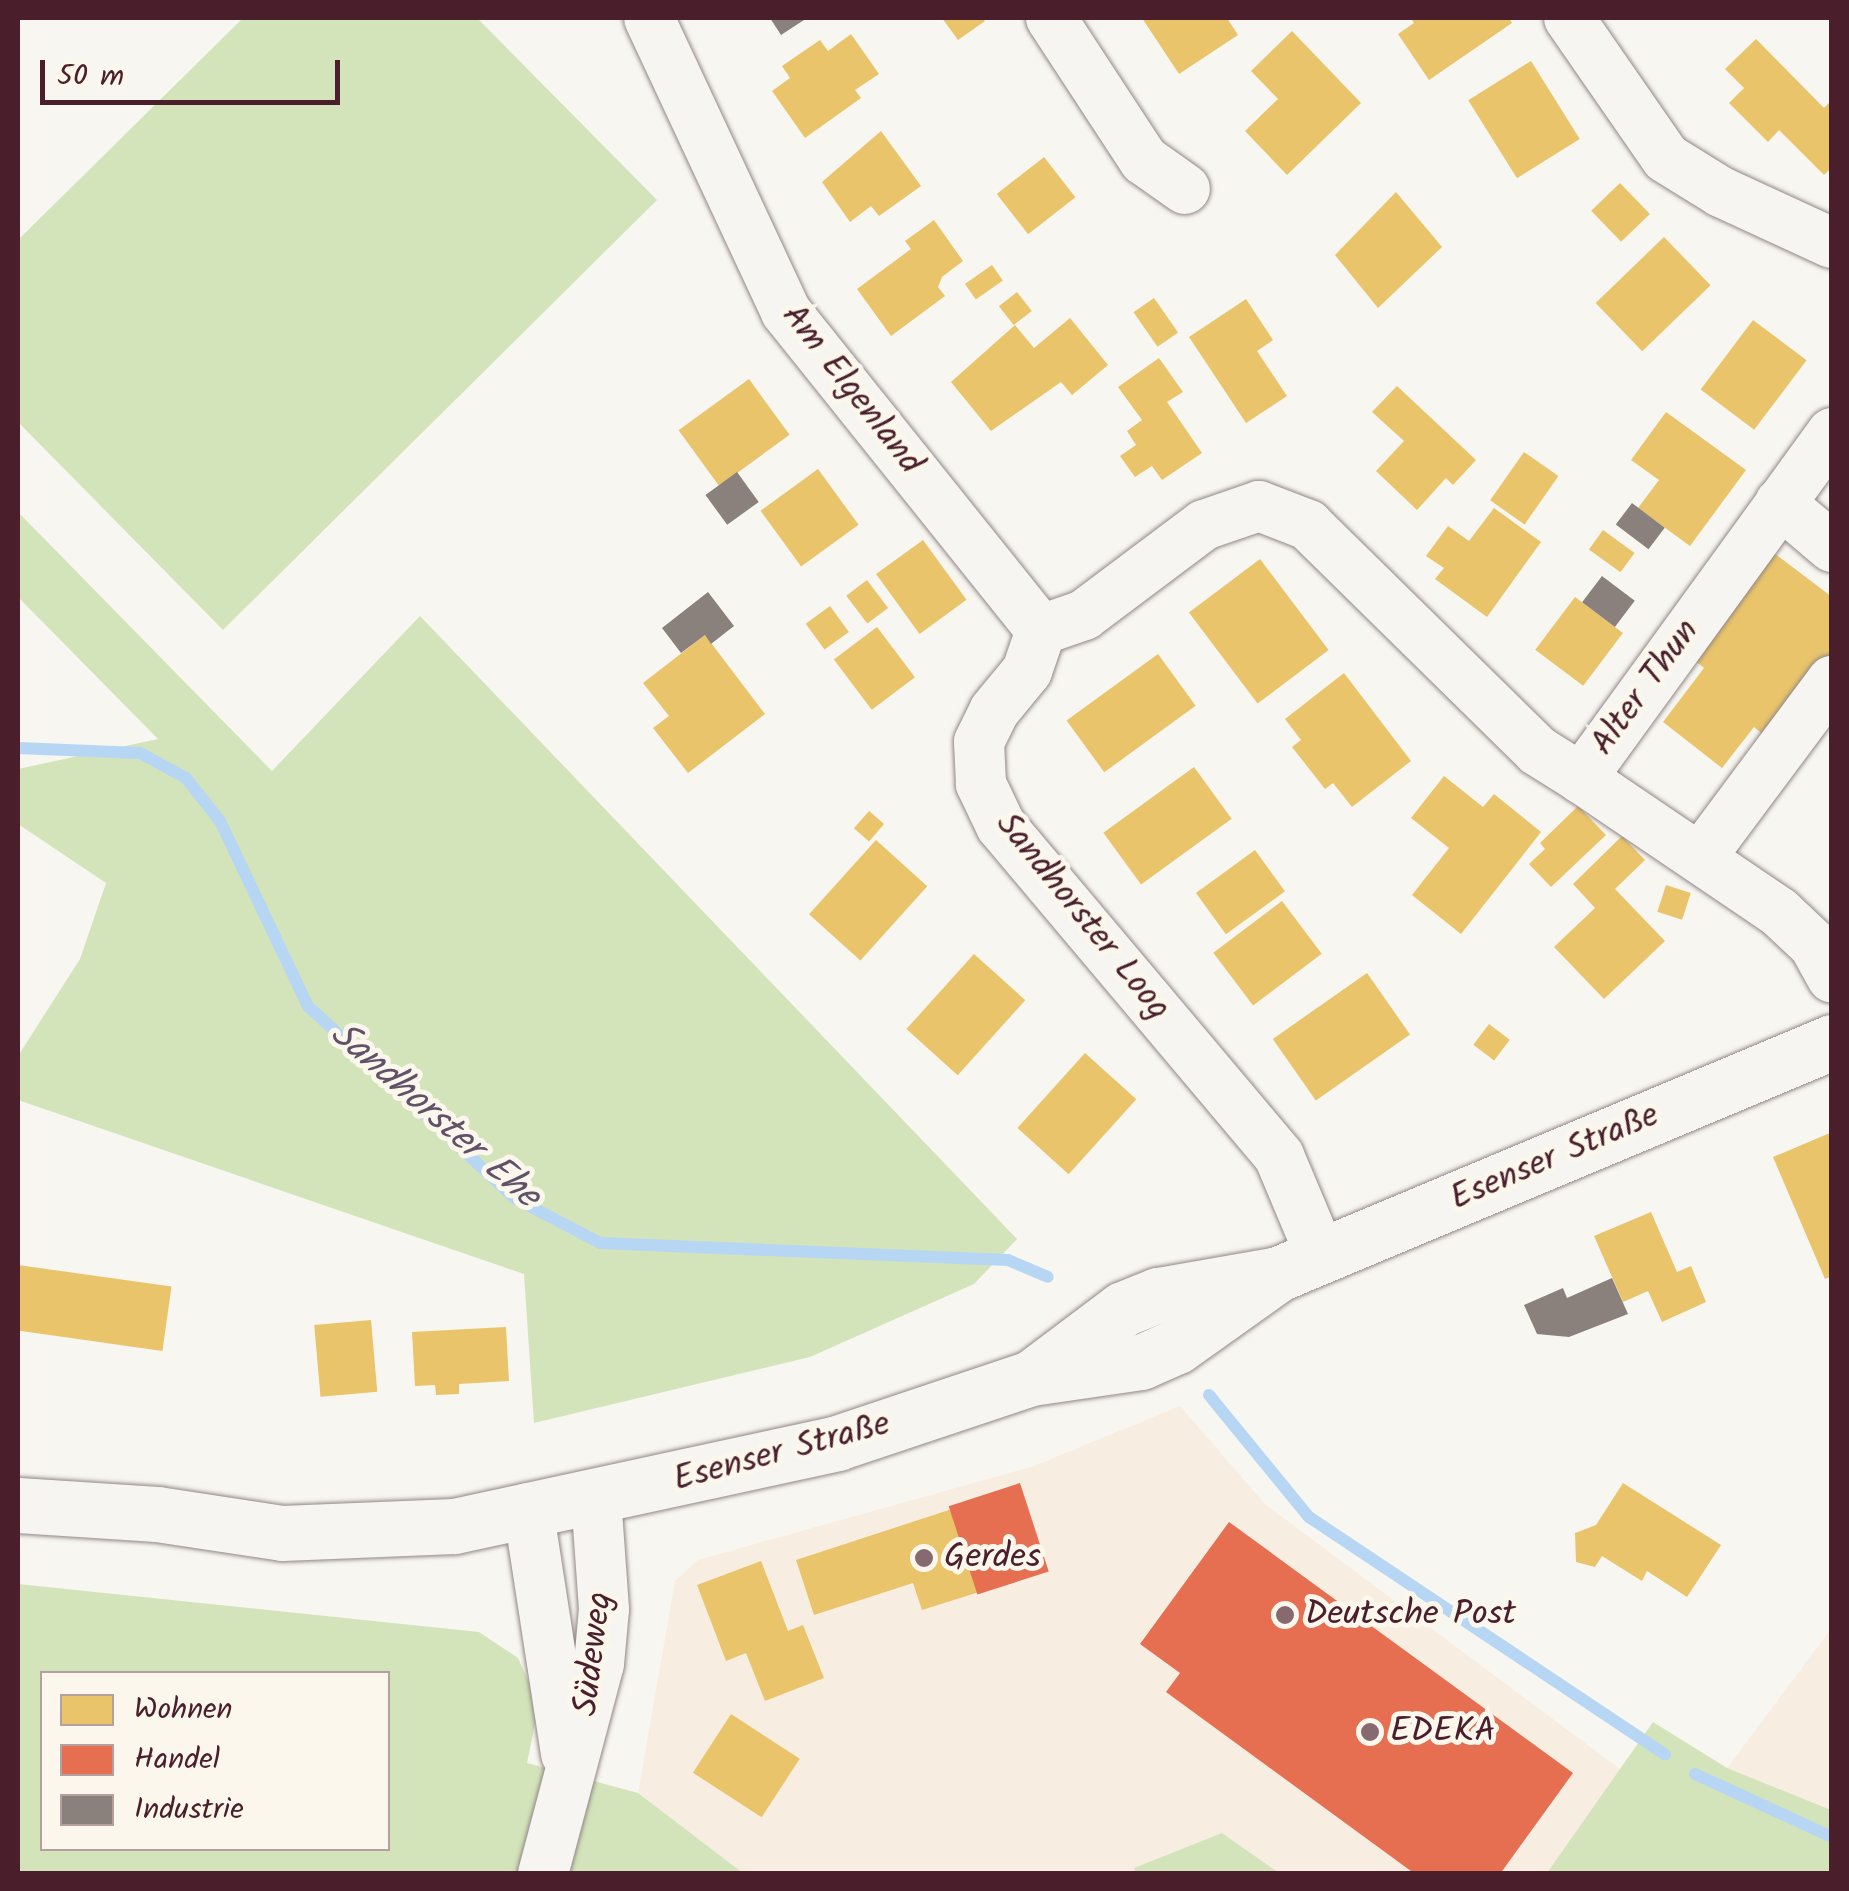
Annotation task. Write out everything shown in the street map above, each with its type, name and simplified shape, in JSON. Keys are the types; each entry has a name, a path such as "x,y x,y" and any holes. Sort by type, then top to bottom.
{"main road":[{"name":"Esenser Straße","path":"18,1505 157,1514 282,1532 454,1526 528,1508 596,1498 837,1442 1032,1378 1142,1362 1178,1346 1299,1265 1832,1042"}],"street":[{"path":"1051,18 1144,160 1185,189"},
{"path":"1569,18 1666,158 1721,192 1832,243"},
{"name":"Am Elgenland","path":"638,21 786,312 1041,630"},
{"name":"Alter Thun","path":"1832,432 1581,778 1779,912 1814,945 1832,977"},
{"path":"1780,504 1832,547"},
{"path":"1041,630 1084,614 1204,525 1260,506 1308,525 1538,751 1581,778"},
{"name":"Sandhorster Loog","path":"1041,630 1027,671 979,742 981,784 1002,826 1278,1156 1299,1265"},
{"path":"1700,858 1832,681"},
{"name":"Südeweg","path":"544,1874 565,1808 599,1664 604,1609 596,1498"},
{"name":"Südeweg","path":"528,1508 556,1660 565,1808"}],"shaded area":[{"path":"1180,1406 1266,1505 1620,1769 1547,1874 1279,1873 1222,1833 1135,1868 1136,1873 743,1873 638,1793 675,1581 698,1560 1034,1466"},
{"path":"1831,1629 1831,1810 1727,1768"}],"green space":[{"path":"243,18 477,18 657,200 223,630 18,422 18,240"},
{"path":"18,512 272,771 420,616 1017,1239 974,1284 810,1357 534,1423 524,1274 18,1100 18,1056 80,959 106,883 18,824 18,769 158,739 18,597"},
{"path":"18,1584 479,1632 518,1658 539,1705 527,1763 638,1793 743,1873 18,1874"},
{"path":"1653,1722 1727,1768 1831,1810 1831,1873 1547,1873"},
{"path":"1222,1833 1279,1873 1136,1873 1134,1868"}],"building: Wohnen":[{"path":"942,18 982,18 985,21 958,40"},
{"path":"1142,18 1227,18 1238,35 1179,74"},
{"path":"1411,18 1509,18 1512,23 1429,80 1398,34 1414,23"},
{"path":"1292,31 1361,103 1287,175 1245,131 1278,99 1251,71"},
{"path":"851,34 879,74 855,90 861,98 805,138 772,91 790,78 782,66 820,40 828,51"},
{"path":"1756,39 1824,108 1832,100 1832,167 1824,175 1779,130 1768,142 1729,103 1744,88 1725,69"},
{"path":"1531,61 1580,139 1517,178 1468,100"},
{"path":"881,131 921,186 879,216 871,206 850,222 822,182"},
{"path":"1044,157 1075,197 1028,234 997,194"},
{"path":"1620,183 1650,214 1621,242 1591,211"},
{"path":"1396,192 1442,247 1378,308 1335,255"},
{"path":"934,220 963,261 942,277 938,287 945,296 891,336 857,289 911,249 905,241"},
{"path":"1664,237 1711,285 1642,351 1596,303"},
{"path":"992,265 1003,281 976,299 965,284"},
{"path":"1017,292 1032,311 1014,325 999,306"},
{"path":"1154,298 1178,332 1158,347 1134,312"},
{"path":"1246,299 1273,340 1257,351 1287,396 1246,423 1189,337"},
{"path":"1070,318 1108,365 1072,395 1061,382 991,431 951,382 1015,325 1034,348"},
{"path":"1753,320 1807,360 1754,430 1701,389"},
{"path":"1159,358 1183,392 1167,402 1202,453 1162,480 1152,466 1135,477 1120,456 1136,445 1127,431 1142,420 1118,387"},
{"path":"749,379 790,435 719,486 679,430"},
{"path":"1397,386 1476,460 1453,485 1446,478 1417,510 1376,471 1404,441 1372,412"},
{"path":"1666,412 1746,470 1690,546 1638,508 1659,480 1631,460"},
{"path":"1524,452 1558,476 1525,524 1490,500"},
{"path":"818,469 859,525 801,567 761,511"},
{"path":"1494,508 1541,542 1487,617 1435,579 1444,568 1426,556 1448,526 1469,541"},
{"path":"1603,530 1635,553 1620,572 1589,549"},
{"path":"923,540 966,600 920,634 876,574"},
{"path":"1774,553 1832,597 1832,654 1767,738 1754,727 1722,768 1663,722 1704,668 1693,659"},
{"path":"1260,559 1329,650 1258,704 1189,613"},
{"path":"867,580 888,608 867,624 846,596"},
{"path":"1575,597 1623,633 1583,686 1535,650"},
{"path":"830,606 849,632 825,650 806,624"},
{"path":"877,627 915,677 872,710 834,659"},
{"path":"705,635 765,714 688,773 653,728 669,716 643,683"},
{"path":"1158,654 1196,706 1104,772 1067,720"},
{"path":"1344,673 1411,761 1352,807 1333,783 1325,789 1292,747 1301,740 1285,719"},
{"path":"1194,767 1232,819 1141,885 1103,833"},
{"path":"1444,776 1483,807 1494,794 1541,832 1461,934 1412,895 1449,848 1411,818"},
{"path":"1578,806 1606,835 1551,887 1529,864 1545,849 1540,843"},
{"path":"869,811 884,824 869,841 854,828"},
{"path":"1622,836 1645,860 1615,889 1665,941 1604,999 1554,947 1595,908 1573,884"},
{"path":"876,840 927,886 860,960 809,914"},
{"path":"1255,850 1285,891 1226,934 1196,893"},
{"path":"1666,885 1691,893 1682,920 1657,912"},
{"path":"1282,901 1322,954 1253,1005 1213,953"},
{"path":"974,954 1025,1000 958,1075 906,1029"},
{"path":"1367,973 1410,1034 1316,1100 1273,1039"},
{"path":"1489,1024 1510,1040 1494,1060 1473,1045"},
{"path":"1085,1053 1136,1099 1069,1174 1017,1128"},
{"path":"1830,1133 1832,1276 1825,1279 1773,1157"},
{"path":"1651,1212 1677,1272 1691,1266 1706,1302 1662,1322 1648,1291 1623,1302 1594,1236"},
{"path":"18,1265 171,1287 162,1351 18,1331"},
{"path":"371,1320 377,1392 320,1397 314,1325"},
{"path":"506,1327 509,1381 459,1384 459,1394 436,1395 435,1385 415,1386 412,1332"},
{"path":"1623,1483 1721,1545 1687,1597 1647,1571 1642,1581 1602,1556 1595,1567 1576,1562 1575,1533 1596,1525"},
{"path":"952,1509 979,1592 922,1610 913,1583 814,1615 796,1560"},
{"path":"761,1561 788,1631 803,1625 824,1678 765,1701 746,1653 726,1661 697,1585"},
{"path":"731,1714 800,1759 762,1817 693,1773"}],"building: Handel":[{"path":"1020,1483 1049,1571 977,1595 949,1506"},
{"name":"EDEKA","path":"1229,1522 1573,1773 1500,1874 1415,1874 1166,1692 1180,1673 1140,1644"}],"building: Industrie":[{"path":"770,18 807,18 781,35"},
{"path":"737,472 759,502 727,525 705,495"},
{"path":"1632,503 1665,528 1648,549 1616,525"},
{"path":"1602,576 1635,601 1615,627 1582,602"},
{"path":"708,592 734,626 711,644 705,635 681,653 662,628"},
{"path":"1612,1278 1628,1314 1569,1337 1537,1334 1524,1305 1563,1288 1567,1298"}],"waterway":[{"name":"Sandhorster Ehe","path":"18,748 140,753 186,778 220,821 308,1006 516,1199 600,1243 1008,1260 1048,1277"},
{"name":"Sandhorster Ehe","path":"1209,1395 1309,1517 1665,1754"},
{"name":"Sandhorster Ehe","path":"1695,1774 1832,1837"}],"place":[{"name":"Gerdes","path":"924,1558"},
{"name":"Deutsche Post","path":"1285,1615"},
{"name":"EDEKA","path":"1370,1732"}]}
